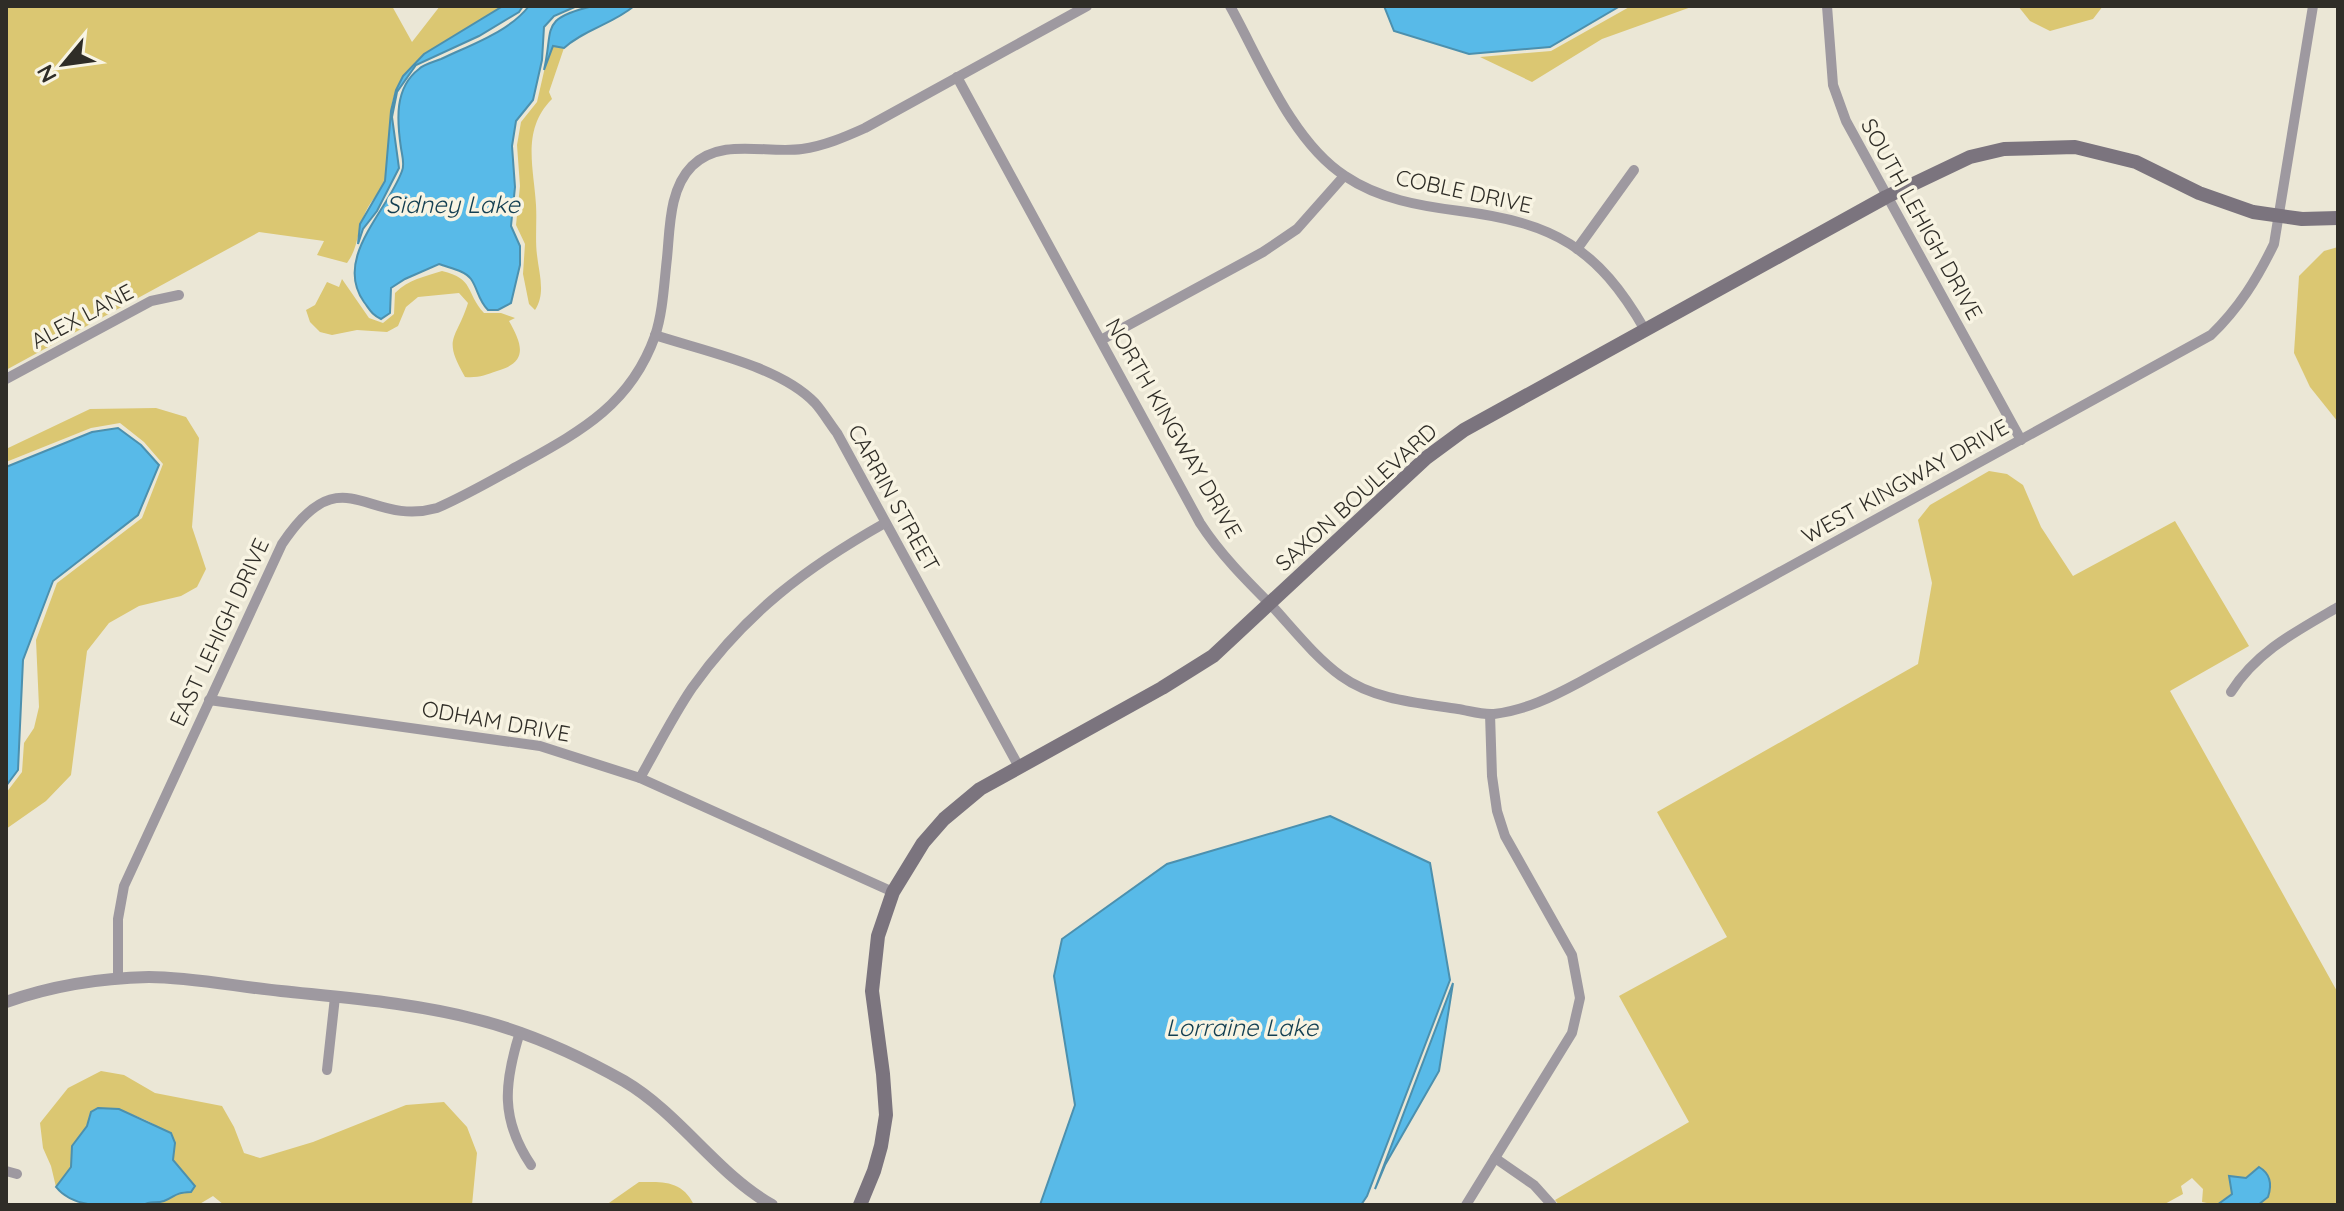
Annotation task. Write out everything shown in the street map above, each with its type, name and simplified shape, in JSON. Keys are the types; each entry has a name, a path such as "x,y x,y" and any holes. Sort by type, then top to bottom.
{"main road":[{"name":"SAXON BOULEVARD","path":"860,1205 874,1171 886,1115 872,990 878,936 893,892 923,843 944,819 980,789 1197,667 1270,604 1426,458 1484,418 1886,197 1970,157 2004,149 2075,147 2136,162 2229,205 2302,219 2338,218"}],"street":[{"name":"EAST LEHIGH DRIVE","path":"118,979 118,919 124,886 282,544 298,520 319,502 343,497 401,511 420,512 457,499 577,434 609,409 630,385 655,335 679,183 692,166 708,155 726,149 806,149 837,141 1087,6"},
{"name":"COBLE DRIVE","path":"1230,6 1290,114 1316,151 1344,176 1379,194 1402,201 1524,221 1551,233 1592,259 1624,295 1645,330"},
{"name":"SOUTH LEHIGH DRIVE","path":"1827,6 1833,85 1846,121 2021,440"},
{"name":"WEST KINGWAY DRIVE","path":"1490,714 1521,709 1548,699 2211,335 2233,313 2256,280 2274,244 2313,6"},
{"name":"NORTH KINGWAY DRIVE","path":"957,77 1200,523 1218,549 1318,655 1354,684 1377,694 1490,714"},
{"path":"1577,249 1634,170"},
{"path":"1101,340 1297,229 1344,176"},
{"name":"ALEX LANE","path":"6,379 151,301 179,295"},
{"name":"CARRIN STREET","path":"655,335 774,374 816,404 837,433 1019,767"},
{"path":"640,778 692,689 742,627 794,580 840,548 885,523"},
{"path":"2231,692 2242,675 2273,645 2338,607"},
{"name":"ODHAM DRIVE","path":"209,700 540,746 640,778 893,892"},
{"path":"1466,1205 1572,1033 1578,1015 1579,988 1572,955 1505,836 1497,811 1492,776 1490,714"},
{"path":"6,1002 73,985 152,977 447,1012 520,1032 572,1053 627,1083 672,1118 755,1195 772,1205"},
{"path":"327,1070 335,997"},
{"path":"520,1032 510,1063 510,1120 515,1142 531,1165"},
{"path":"1495,1158 1534,1185 1552,1205"}],"shaded area":[{"path":"6,6 392,6 412,42 440,6 503,6 492,16 427,53 403,77 392,102 385,180 366,211 354,251 347,263 317,255 324,241 259,232 6,370"},
{"path":"1631,6 1694,6 1602,39 1532,82 1480,57 1551,51"},
{"path":"2018,6 2103,6 2093,19 2050,31 2030,21"},
{"path":"553,46 564,48 549,92 552,99 536,123 532,150 536,249 541,283 535,310 529,304 523,274 525,244 516,225 520,186 517,145 521,122 537,102 548,54"},
{"path":"2338,247 2338,422 2310,387 2294,353 2299,276 2324,251"},
{"path":"442,271 465,282 484,313 501,313 515,318 509,321 520,351 514,363 485,375 465,377 453,346 468,303 459,293 418,297 406,307 398,326 387,332 357,330 332,335 320,332 310,322 306,310 315,305 327,282 339,287 342,279 369,318 383,323 394,314 395,293 400,288"},
{"path":"156,408 186,417 199,438 192,527 206,569 197,587 181,596 139,606 109,623 87,651 71,775 46,801 6,829 6,793 22,772 24,743 34,728 39,707 36,640 57,583 142,518 163,464 144,442 120,423 91,428 6,462 6,449 90,409"},
{"path":"1989,471 2007,474 2023,485 2041,527 2073,576 2175,521 2249,646 2170,691 2338,993 2338,1205 2258,1205 2268,1197 2252,1172 2246,1178 2229,1176 2232,1193 2217,1205 2202,1202 2203,1189 2192,1178 2181,1186 2183,1194 2163,1205 1559,1205 1555,1200 1689,1122 1619,996 1727,937 1657,812 1918,664 1932,583 1918,520 1930,505"},
{"path":"101,1071 124,1075 155,1093 222,1106 244,1153 260,1158 313,1142 406,1105 444,1102 467,1127 477,1153 472,1205 224,1205 213,1196 198,1205 143,1205 149,1201 168,1199 177,1192 186,1192 195,1186 173,1160 163,1131 119,1109 89,1118 87,1126 72,1146 72,1167 56,1187 43,1148 40,1123 68,1088"},
{"path":"639,1182 671,1184 684,1191 694,1205 606,1205"}],"water":[{"path":"503,6 523,6 519,12 479,36 416,65 397,92 392,117 399,168 377,211 363,229 358,244 360,224 385,181 391,111 396,90 403,76 424,54"},
{"name":"Sidney Lake","path":"529,6 577,6 554,16 544,27 542,60 533,100 516,121 512,146 515,187 511,226 520,246 520,265 511,303 498,310 488,310 468,276 439,264 391,288 390,313 381,319 364,302 356,285 355,269 366,235 403,168 398,116 405,86 421,67 500,31"},
{"path":"593,6 634,6 564,48 553,46 544,70 550,34 556,21 564,15"},
{"path":"1384,6 1620,6 1550,47 1469,54 1394,31"},
{"path":"118,428 141,445 159,465 138,515 53,581 23,660 18,770 6,786 6,467 92,432"},
{"name":"Lorraine Lake","path":"1330,816 1430,863 1450,980 1361,1205 1040,1205 1075,1105 1054,976 1062,939 1167,864"},
{"path":"1453,983 1439,1071 1385,1165 1375,1189"},
{"path":"98,1108 119,1109 171,1133 175,1143 173,1160 195,1186 191,1192 161,1202 119,1206 84,1203 64,1195 56,1187 71,1167 72,1146 87,1126 91,1112"},
{"path":"2259,1167 2270,1180 2268,1197 2258,1205 2217,1205 2232,1194 2229,1176 2246,1178"}]}
